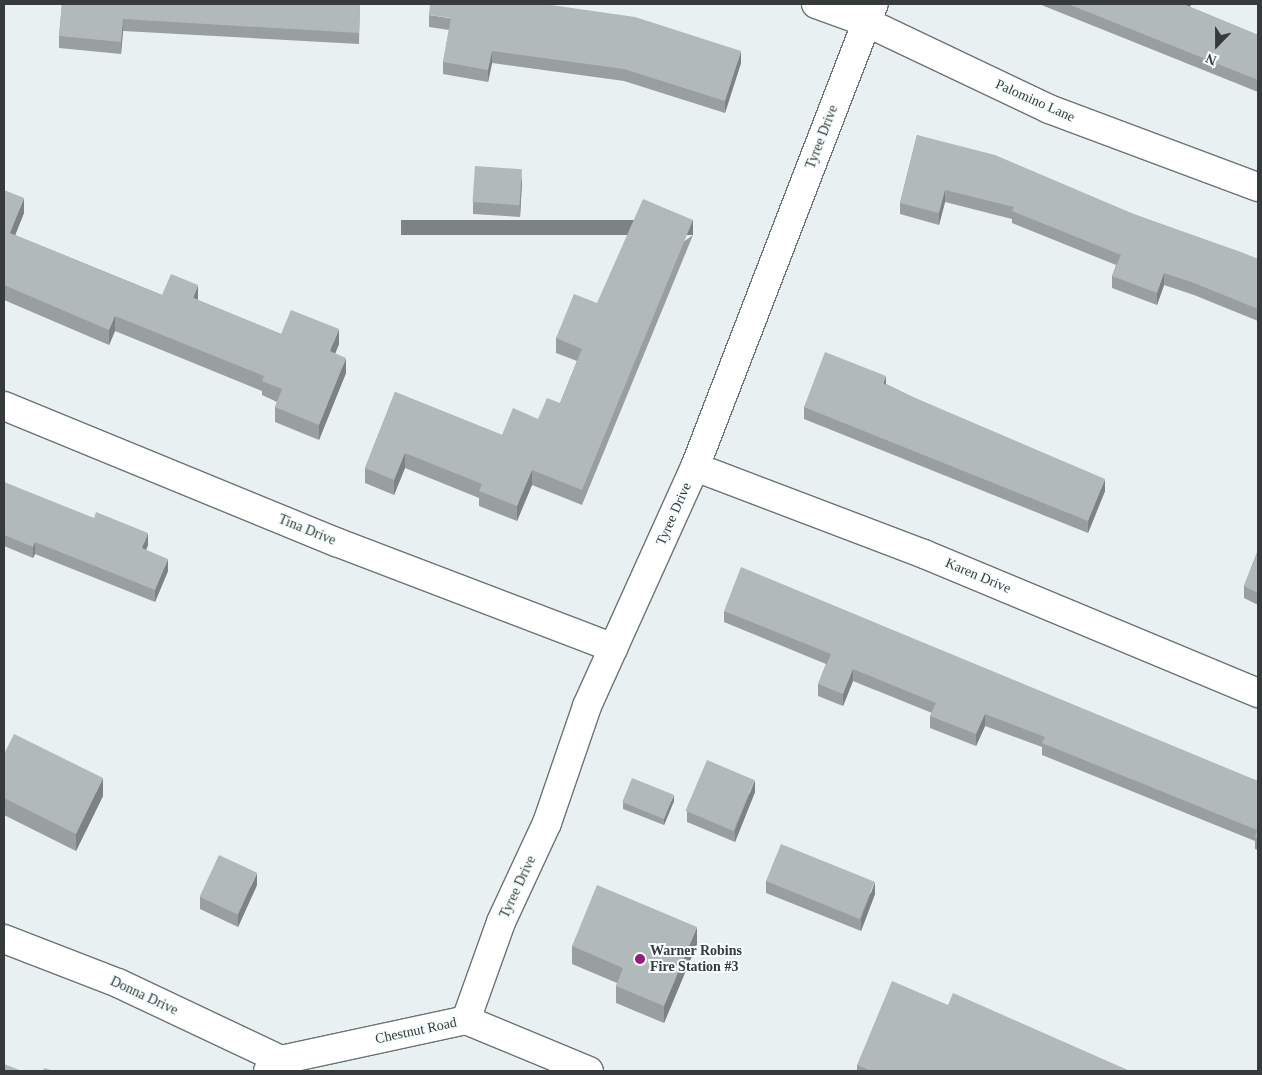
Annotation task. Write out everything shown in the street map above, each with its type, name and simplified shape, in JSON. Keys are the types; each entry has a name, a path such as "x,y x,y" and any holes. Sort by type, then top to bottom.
{"street":[{"name":"Palomino Lane","path":"816,4 870,13 1049,109 1258,188"},
{"name":"Tyree Drive","path":"466,1020 613,648 695,467 870,13"},
{"name":"Tina Drive","path":"4,406 336,542 613,648"},
{"name":"Karen Drive","path":"695,467 924,554 1258,693"},
{"name":"Donna Drive","path":"4,938 118,983 275,1065"},
{"name":"Chestnut Road","path":"275,1065 466,1020 589,1071"}],"building":[{"path":"62,4 360,4 359,33 123,19 121,42 59,36"},
{"path":"430,4 544,4 635,17 741,51 725,101 624,69 492,51 488,70 443,62 451,18 429,15"},
{"path":"1068,4 1186,4 1258,35 1258,80"},
{"path":"917,135 995,155 1136,215 1258,259 1258,309 1164,273 1157,293 1112,276 1121,255 1012,211 1014,207 945,190 939,213 900,203"},
{"path":"475,166 522,169 519,205 472,202"},
{"path":"4,190 24,198 10,233 162,295 171,274 198,285 193,298 281,334 291,310 339,329 330,351 346,358 319,425 275,407 282,389 262,381 264,376 115,316 109,330 4,285"},
{"path":"643,199 693,220 582,490 532,470 517,506 479,491 482,484 405,453 394,480 365,468 395,392 502,435 513,408 538,419 547,398 560,403 582,349 556,338 574,294 597,303"},
{"path":"825,352 886,376 883,383 899,391 1105,479 1088,521 804,407"},
{"path":"4,482 94,518 96,512 148,533 142,548 168,559 155,590 35,542 33,547 4,535"},
{"path":"1258,550 1258,593 1244,586"},
{"path":"741,567 1258,781 1258,839 1255,837 1257,830 1042,743 1045,737 985,714 976,734 930,716 936,703 853,669 843,694 818,684 831,654 724,611"},
{"path":"14,734 103,778 76,834 4,798 4,754"},
{"path":"707,760 755,780 733,831 686,811"},
{"path":"632,778 674,795 664,819 622,802"},
{"path":"781,844 875,882 860,919 766,881"},
{"path":"219,855 257,873 238,914 200,897"},
{"path":"597,885 697,927 664,1006 616,986 623,968 572,946"},
{"path":"892,981 948,1005 953,993 1130,1071 871,1071 857,1065"},
{"path":"4,1064 22,1071 4,1071"},
{"path":"44,1068 54,1071 43,1071"}],"place":[{"name":"Warner Robins Fire Station #3","path":"640,959"}]}
